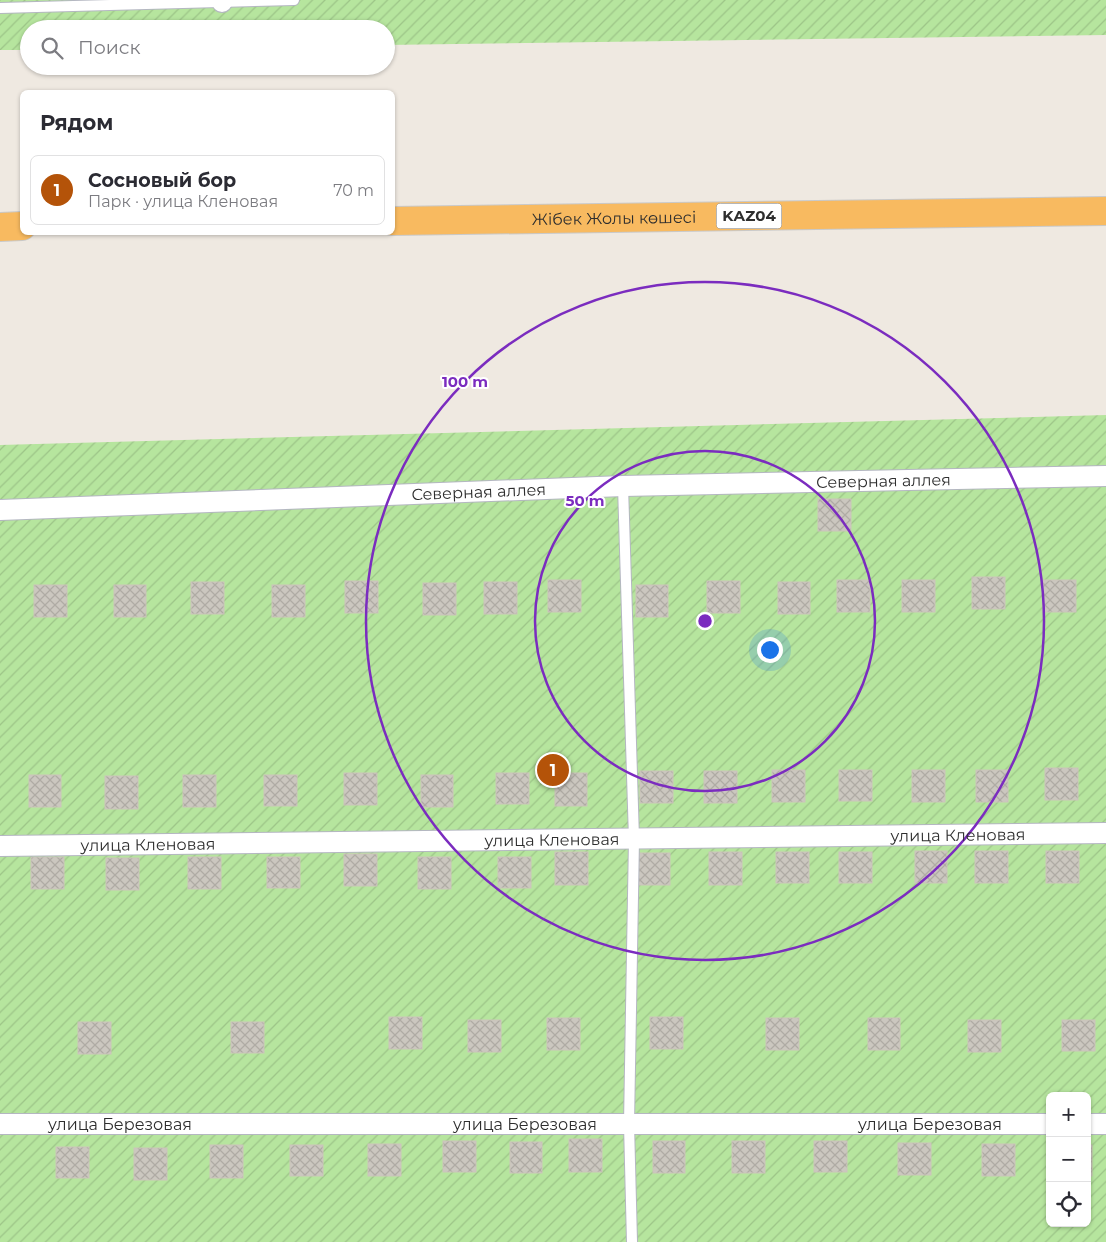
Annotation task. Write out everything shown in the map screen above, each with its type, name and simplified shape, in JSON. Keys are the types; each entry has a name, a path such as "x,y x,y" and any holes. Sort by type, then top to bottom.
{"highway":[{"name":"Жібек Жолы көшесі","path":"395,221 1106,211"},
{"path":"0,227 20,226"}],"street":[{"name":"Северная аллея","path":"0,510 623,486 1106,476"},
{"name":"улица Кленовая","path":"0,846 1106,833"},
{"name":"улица Березовая","path":"0,1124 1046,1124"},
{"path":"1091,1124 1106,1124"}],"lane":[{"path":"0,8 294,0"},
{"path":"623,486 634,839 629,1124 632,1242"}],"green space":[{"path":"0,0 1106,0 1106,35 395,45 395,20 20,20 20,50 0,50"},
{"path":"1106,415 1106,1242 0,1242 0,445"}],"building":[{"path":"818,499 851,499 851,531 818,531"},
{"path":"972,577 1005,577 1005,609 972,609"},
{"path":"548,580 581,580 581,612 548,612"},
{"path":"837,580 870,580 870,612 837,612"},
{"path":"902,580 935,580 935,612 902,612"},
{"path":"1043,580 1076,580 1076,612 1043,612"},
{"path":"345,581 378,581 378,613 345,613"},
{"path":"707,581 740,581 740,613 707,613"},
{"path":"191,582 224,582 224,614 191,614"},
{"path":"484,582 517,582 517,614 484,614"},
{"path":"778,582 810,582 810,614 778,614"},
{"path":"423,583 456,583 456,615 423,615"},
{"path":"34,585 67,585 67,617 34,617"},
{"path":"114,585 146,585 146,617 114,617"},
{"path":"272,585 305,585 305,617 272,617"},
{"path":"636,585 668,585 668,617 636,617"},
{"path":"1045,768 1078,768 1078,800 1045,800"},
{"path":"772,770 805,770 805,802 772,802"},
{"path":"839,770 872,770 872,801 839,801"},
{"path":"912,770 945,770 945,802 912,802"},
{"path":"976,770 1008,770 1008,802 976,802"},
{"path":"640,771 673,771 673,803 640,803"},
{"path":"704,771 737,771 737,803 704,803"},
{"path":"344,773 377,773 377,805 344,805"},
{"path":"496,773 529,773 529,804 496,804"},
{"path":"555,773 587,773 587,806 555,806"},
{"path":"29,775 61,775 61,807 29,807"},
{"path":"183,775 216,775 216,807 183,807"},
{"path":"264,775 297,775 297,806 264,806"},
{"path":"421,775 453,775 453,807 421,807"},
{"path":"105,776 138,776 138,809 105,809"},
{"path":"915,851 947,851 947,883 915,883"},
{"path":"975,851 1008,851 1008,883 975,883"},
{"path":"1046,851 1079,851 1079,883 1046,883"},
{"path":"555,852 588,852 588,885 555,885"},
{"path":"709,852 742,852 742,885 709,885"},
{"path":"776,852 809,852 809,883 776,883"},
{"path":"839,852 872,852 872,883 839,883"},
{"path":"637,853 670,853 670,885 637,885"},
{"path":"344,854 377,854 377,886 344,886"},
{"path":"31,857 64,857 64,889 31,889"},
{"path":"188,857 221,857 221,889 188,889"},
{"path":"267,857 300,857 300,888 267,888"},
{"path":"418,857 451,857 451,889 418,889"},
{"path":"498,857 531,857 531,888 498,888"},
{"path":"106,858 139,858 139,890 106,890"},
{"path":"389,1017 422,1017 422,1049 389,1049"},
{"path":"650,1017 683,1017 683,1049 650,1049"},
{"path":"547,1018 580,1018 580,1050 547,1050"},
{"path":"766,1018 799,1018 799,1050 766,1050"},
{"path":"868,1018 900,1018 900,1050 868,1050"},
{"path":"468,1020 501,1020 501,1052 468,1052"},
{"path":"968,1020 1001,1020 1001,1052 968,1052"},
{"path":"1062,1020 1095,1020 1095,1051 1062,1051"},
{"path":"78,1022 111,1022 111,1054 78,1054"},
{"path":"231,1022 264,1022 264,1053 231,1053"},
{"path":"569,1139 602,1139 602,1172 569,1172"},
{"path":"443,1141 476,1141 476,1172 443,1172"},
{"path":"653,1141 685,1141 685,1173 653,1173"},
{"path":"732,1141 765,1141 765,1173 732,1173"},
{"path":"814,1141 847,1141 847,1172 814,1172"},
{"path":"510,1142 542,1142 542,1173 510,1173"},
{"path":"898,1143 931,1143 931,1175 898,1175"},
{"path":"368,1144 401,1144 401,1176 368,1176"},
{"path":"982,1144 1015,1144 1015,1176 982,1176"},
{"path":"210,1145 243,1145 243,1178 210,1178"},
{"path":"290,1145 323,1145 323,1176 290,1176"},
{"path":"1091,1145 1092,1145 1091,1176"},
{"path":"56,1147 89,1147 89,1178 56,1178"},
{"path":"134,1148 167,1148 167,1180 134,1180"}],"place":[{"name":"Сосновый бор","path":"553,770"}]}
